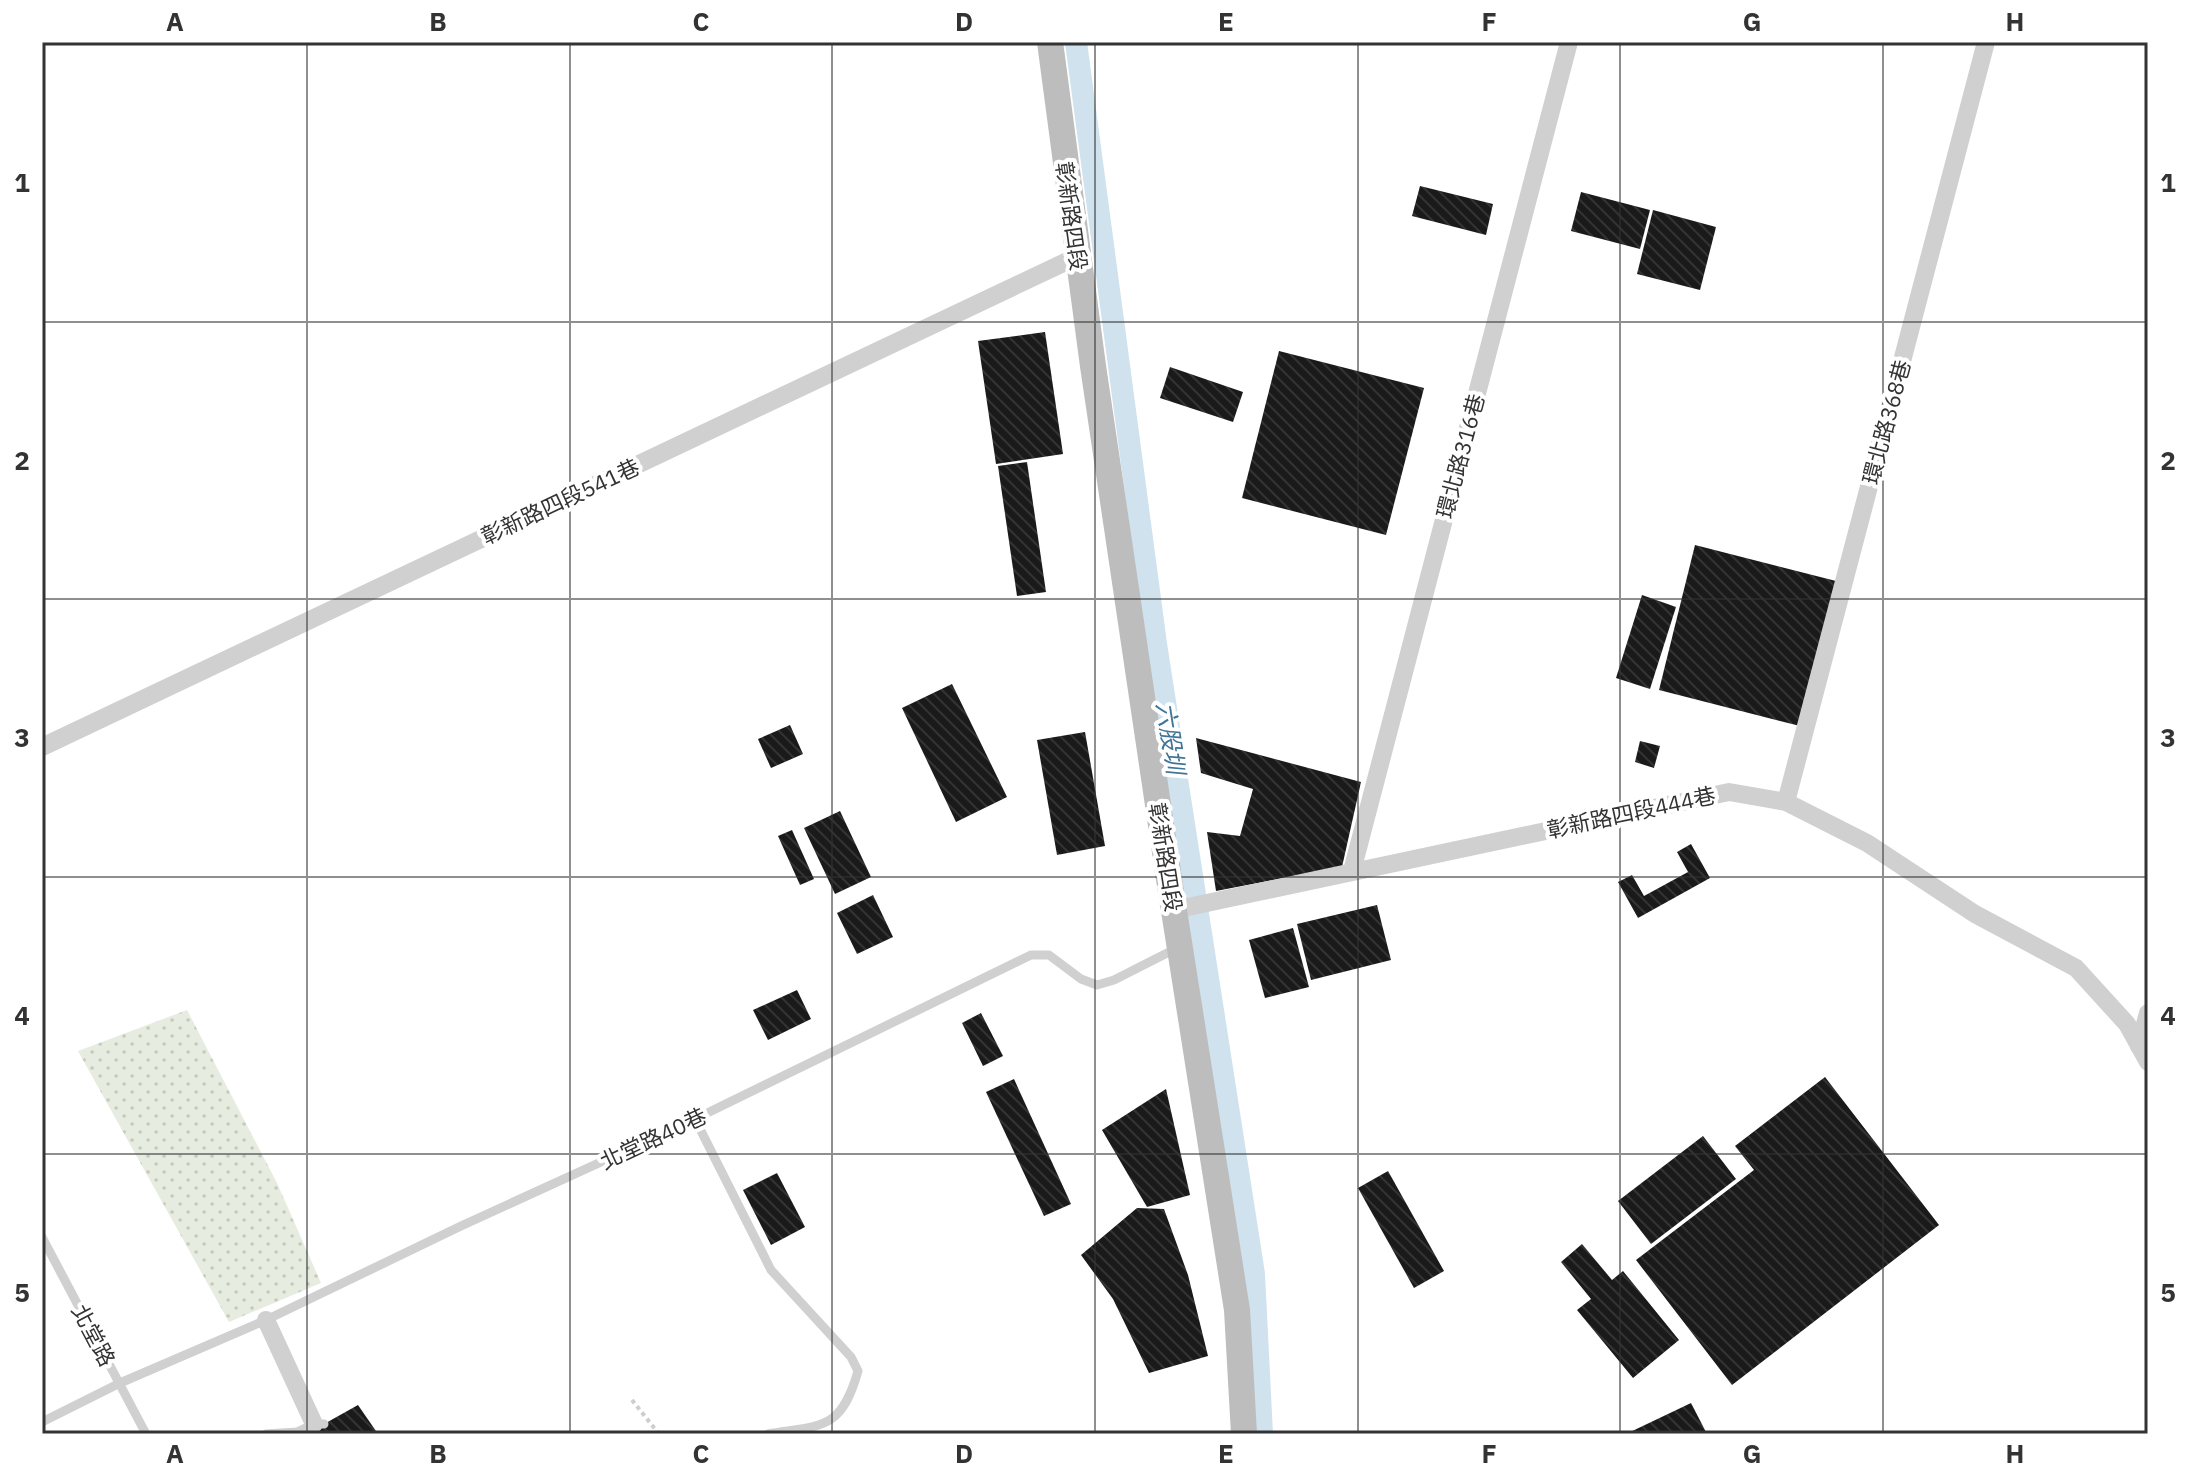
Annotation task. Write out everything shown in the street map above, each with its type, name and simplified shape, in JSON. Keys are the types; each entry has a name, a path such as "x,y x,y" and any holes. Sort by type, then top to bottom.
{"street":[{"name":"彰新路四段","path":"1050,42 1078,256 1237,1310 1244,1434"},
{"name":"環北路316巷","path":"1352,871 1569,42"},
{"name":"環北路368巷","path":"1786,802 1986,42"},
{"name":"彰新路四段541巷","path":"42,747 1078,256"},
{"name":"彰新路四段444巷","path":"1175,909 1729,792 1786,802 1867,843 1975,914 2076,968 2127,1024 2144,1054"},
{"path":"2144,1054 2148,1013"},
{"path":"266,1320 319,1424"}],"lane":[{"name":"北堂路40巷","path":"42,1422 120,1383 266,1320 695,1119 1031,955 1049,955 1081,979 1097,985 1114,980 1180,946"},
{"path":"695,1119 771,1270 851,1357 858,1371 850,1398 828,1424 768,1434"},
{"name":"北堂路","path":"42,1237 146,1434"},
{"path":"266,1434 297,1432 319,1424"}],"path":[{"path":"632,1400 659,1434"}],"shaded area":[{"path":"187,1010 277,1183 321,1283 229,1322 78,1051"}],"building":[{"path":"1420,186 1493,204 1486,235 1412,216"},
{"path":"1581,192 1650,210 1640,249 1571,231"},
{"path":"1653,210 1716,227 1700,290 1637,274"},
{"path":"1045,332 1063,454 996,464 978,341"},
{"path":"1279,351 1424,388 1386,535 1242,498"},
{"path":"1170,367 1243,392 1233,422 1160,398"},
{"path":"1027,462 1046,592 1017,596 998,466"},
{"path":"1695,545 1836,581 1800,726 1659,690"},
{"path":"1642,595 1676,607 1650,689 1616,678"},
{"path":"952,684 1007,797 956,822 902,708"},
{"path":"790,725 803,754 771,768 758,739"},
{"path":"1085,732 1105,846 1057,855 1037,740"},
{"path":"1196,738 1361,782 1342,867 1216,891 1207,832 1240,836 1253,789 1201,773"},
{"path":"1640,741 1660,746 1654,768 1635,762"},
{"path":"840,811 871,877 835,894 804,828"},
{"path":"792,830 814,879 800,885 778,836"},
{"path":"1691,844 1710,878 1638,918 1618,882 1632,875 1644,896 1688,872 1677,852"},
{"path":"873,895 893,937 857,954 837,913"},
{"path":"1377,905 1391,960 1311,980 1297,924"},
{"path":"1293,928 1309,987 1265,998 1249,940"},
{"path":"797,990 811,1019 768,1040 753,1010"},
{"path":"981,1013 1003,1056 983,1066 962,1023"},
{"path":"1825,1077 1939,1225 1732,1385 1636,1260 1754,1170 1735,1146"},
{"path":"1014,1079 1071,1204 1044,1216 986,1092"},
{"path":"1166,1089 1190,1195 1147,1207 1102,1130"},
{"path":"1703,1136 1736,1179 1651,1244 1618,1201"},
{"path":"1388,1171 1444,1271 1414,1288 1358,1188"},
{"path":"777,1173 805,1227 771,1245 743,1190"},
{"path":"1137,1208 1164,1209 1188,1275 1208,1356 1149,1373 1113,1299 1081,1255"},
{"path":"1582,1244 1612,1280 1623,1271 1679,1340 1633,1378 1577,1310 1591,1299 1561,1262"},
{"path":"1691,1403 1707,1434 1626,1434"},
{"path":"358,1405 378,1434 311,1434 324,1424"}],"waterway":[{"name":"六股圳","path":"1076,42 1156,644 1254,1274 1262,1434"}]}
